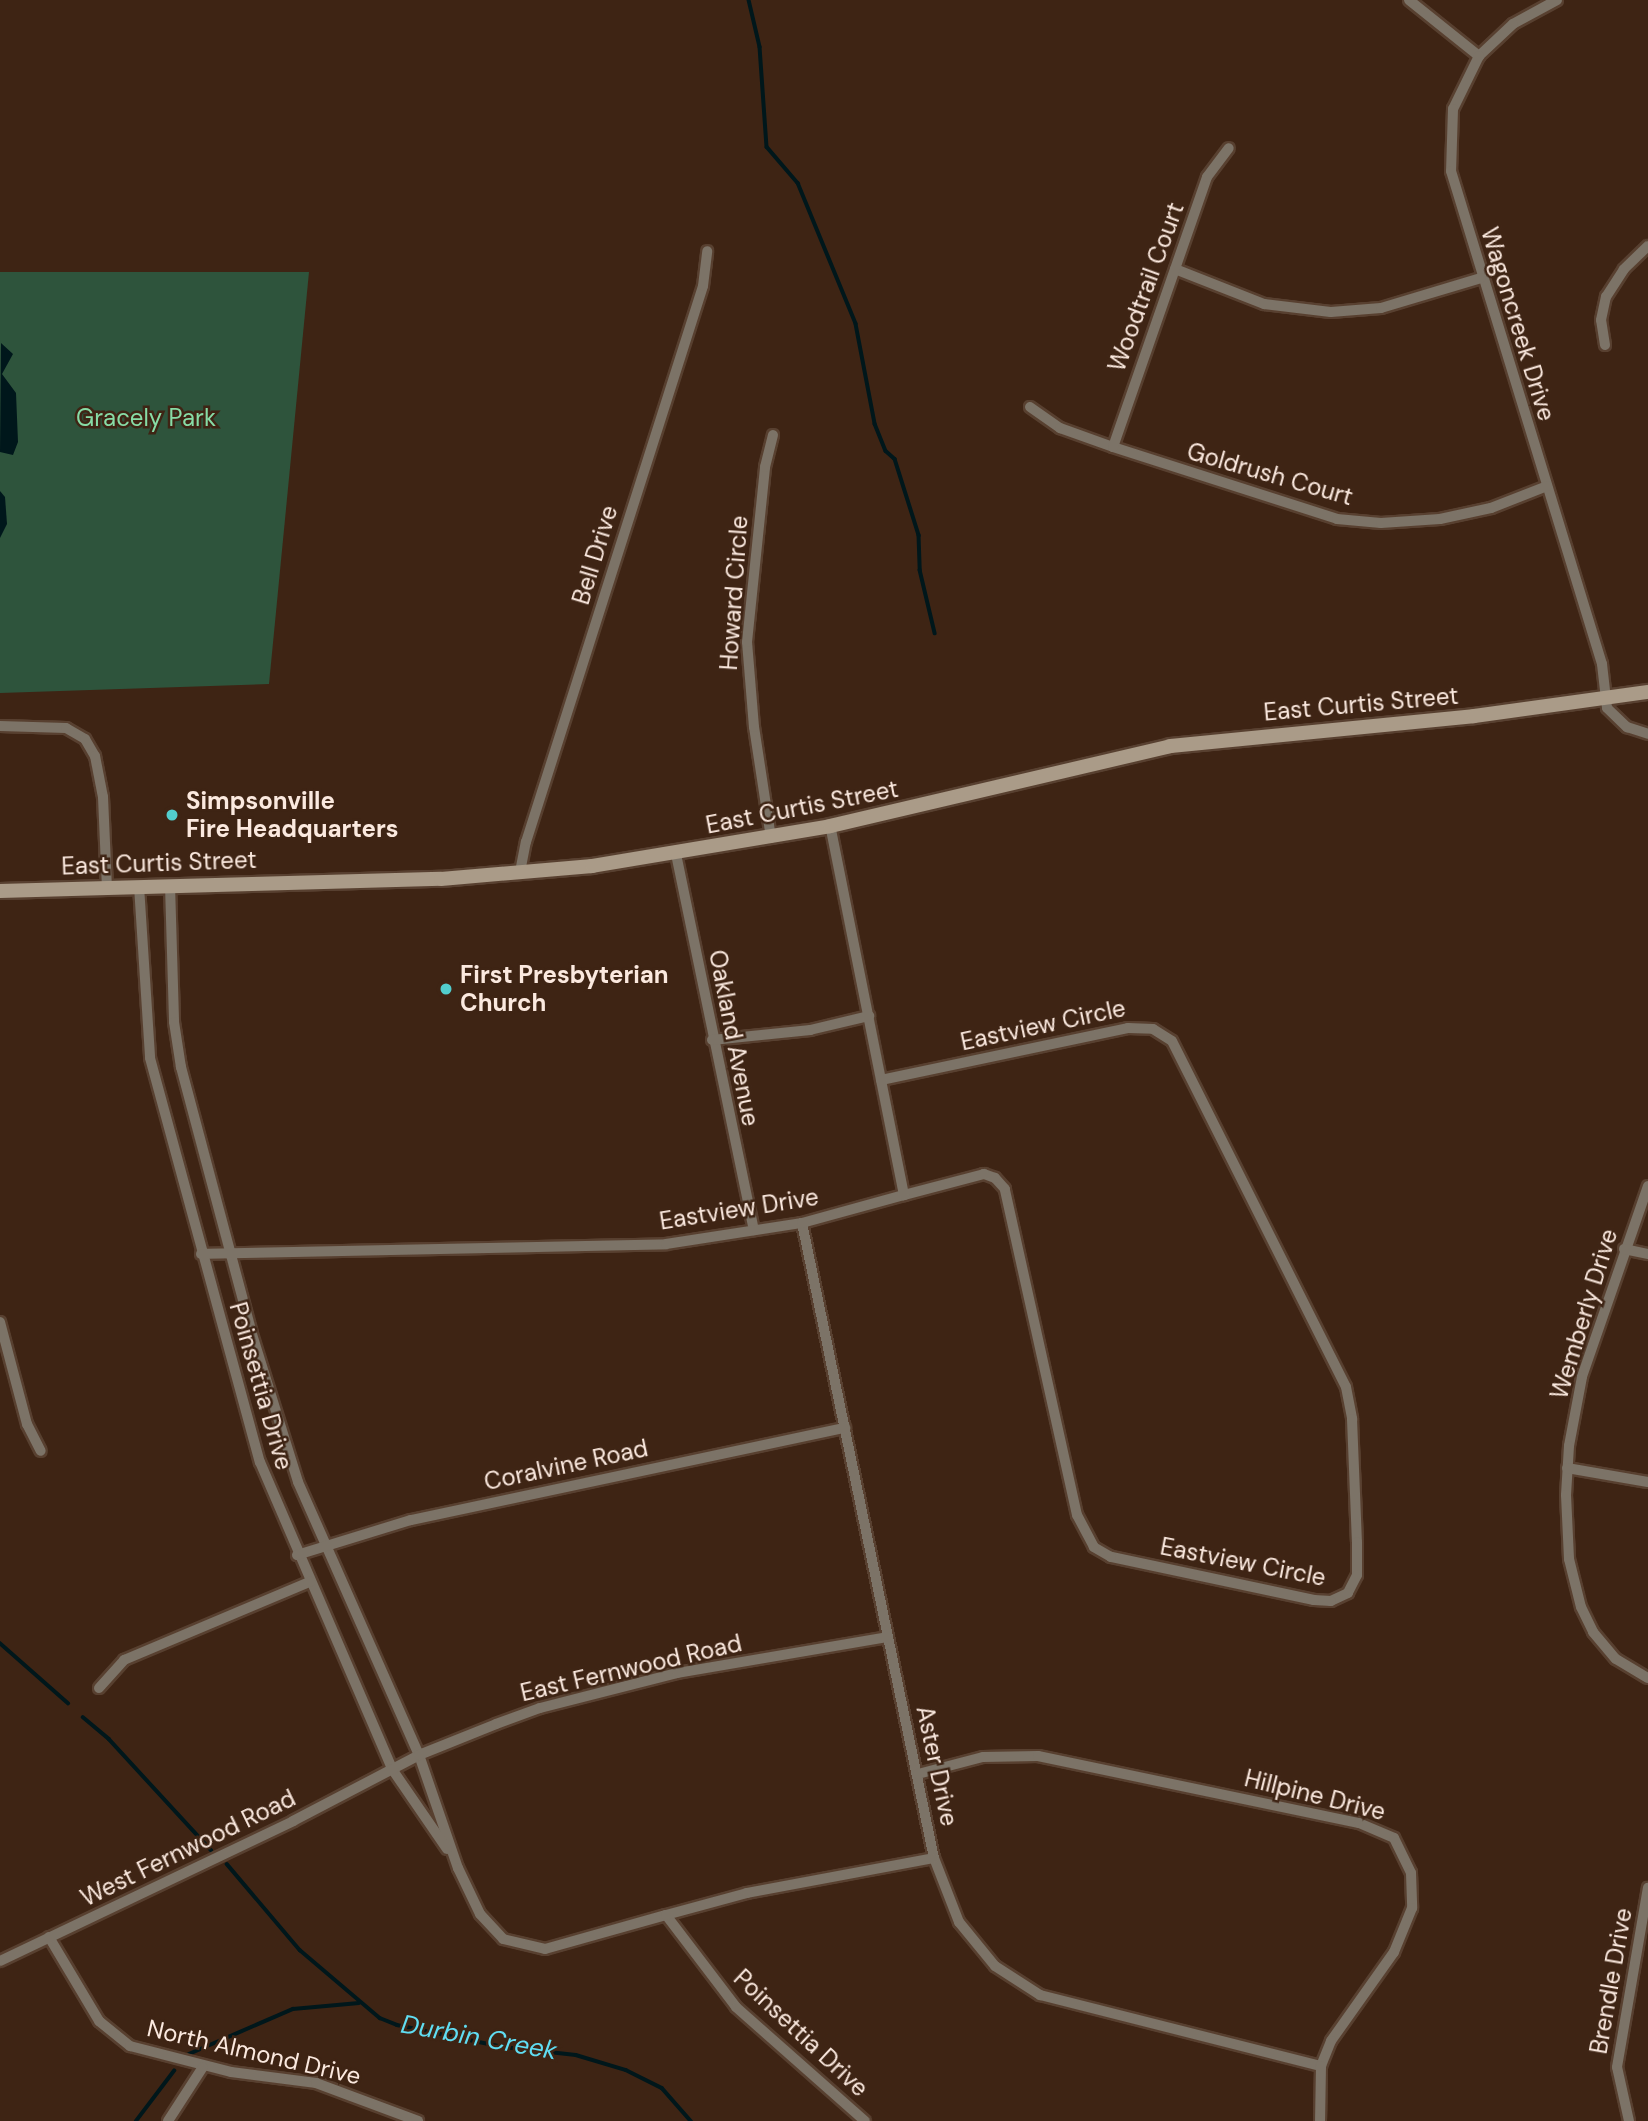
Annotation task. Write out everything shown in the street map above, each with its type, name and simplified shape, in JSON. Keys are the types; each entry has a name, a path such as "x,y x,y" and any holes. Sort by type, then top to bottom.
{"main road":[{"name":"East Curtis Street","path":"0,891 440,879 520,873 676,854 771,838 1170,747 1606,699 1648,692"}],"street":[{"path":"1409,0 1479,56"},
{"name":"Wagoncreek Drive","path":"1557,0 1513,24 1479,56 1456,99 1449,148 1455,195 1602,664 1606,699"},
{"name":"Woodtrail Court","path":"1113,447 1211,169 1229,148"},
{"path":"1605,345 1601,320 1606,297 1624,269 1648,246"},
{"name":"Bell Drive","path":"520,873 526,842 703,286 707,251"},
{"path":"1175,269 1264,303 1331,312 1381,308 1481,278"},
{"name":"Goldrush Court","path":"1030,407 1060,428 1113,447 1292,507 1358,522 1440,519 1491,508 1547,486"},
{"name":"Howard Circle","path":"771,838 754,727 747,642 765,467 773,435"},
{"path":"1606,699 1615,719 1648,734"},
{"path":"0,726 66,728 85,739 96,756 103,797 107,887"},
{"path":"830,826 904,1195"},
{"name":"Oakland Avenue","path":"676,854 712,1041 754,1230"},
{"name":"Poinsettia Drive","path":"170,885 174,1023 230,1254 272,1403 325,1545 419,1755 455,1861 486,1925 519,1946 560,1947 666,1915 736,2007 865,2121"},
{"name":"Poinsettia Drive","path":"139,886 150,1058 201,1254 260,1462 392,1769 455,1861"},
{"path":"712,1041 810,1030 869,1016"},
{"name":"Eastview Circle","path":"881,1080 1128,1028 1153,1029 1172,1041 1346,1387 1352,1419 1357,1542 1357,1576 1349,1593 1331,1601 1314,1600 1111,1557 1094,1547 1077,1515 1006,1189 995,1178 984,1174 904,1195"},
{"name":"Wemberly Drive","path":"1648,1186 1624,1249 1582,1377 1567,1468 1569,1559 1581,1607 1593,1632 1616,1659 1648,1678"},
{"name":"Eastview Drive","path":"201,1254 620,1247 802,1223 904,1195"},
{"name":"Aster Drive","path":"802,1223 934,1858 950,1906 970,1938 995,1966 1026,1989 1095,2012 1321,2066"},
{"path":"1624,1249 1648,1254"},
{"path":"0,1322 5,1363 27,1424 41,1451"},
{"name":"Coralvine Road","path":"298,1555 411,1520 845,1427"},
{"path":"1567,1468 1648,1482"},
{"path":"99,1688 108,1672 124,1660 310,1582"},
{"name":"East Fernwood Road","path":"392,1769 419,1755 565,1701 677,1674 888,1637"},
{"name":"Hillpine Drive","path":"918,1774 983,1757 1038,1756 1384,1831 1408,1860 1412,1908 1394,1952 1338,2026 1321,2066 1320,2121"},
{"name":"West Fernwood Road","path":"0,1961 392,1769"},
{"path":"666,1915 747,1893 934,1858"},
{"name":"Brendle Drive","path":"1629,2121 1617,2067 1648,1888"},
{"name":"North Almond Drive","path":"48,1937 99,2021 118,2039 139,2050 202,2067 316,2083 418,2121"},
{"path":"168,2121 202,2067"}],"green space":[{"name":"Gracely Park","path":"0,272 309,272 269,684 0,693"}],"water":[{"path":"1,343 13,354 2,374 16,393 18,442 13,455 0,452"},
{"path":"0,491 5,497 7,524 0,538"}],"waterway":[{"path":"749,0 760,47 767,147 798,183 856,324 875,424 886,451 895,459 919,535 920,570 935,633"},
{"name":"Durbin Creek","path":"0,1643 68,1703"},
{"name":"Durbin Creek","path":"83,1717 109,1739 211,1850"},
{"name":"Durbin Creek","path":"227,1864 300,1950 380,2018 397,2025 503,2047 576,2055 626,2070 662,2088 691,2121"},
{"path":"189,2054 293,2009 359,2003"},
{"path":"136,2121 174,2071"}],"place":[{"name":"Simpsonville Fire Headquarters","path":"172,815"},
{"name":"First Presbyterian Church","path":"446,989"}]}
